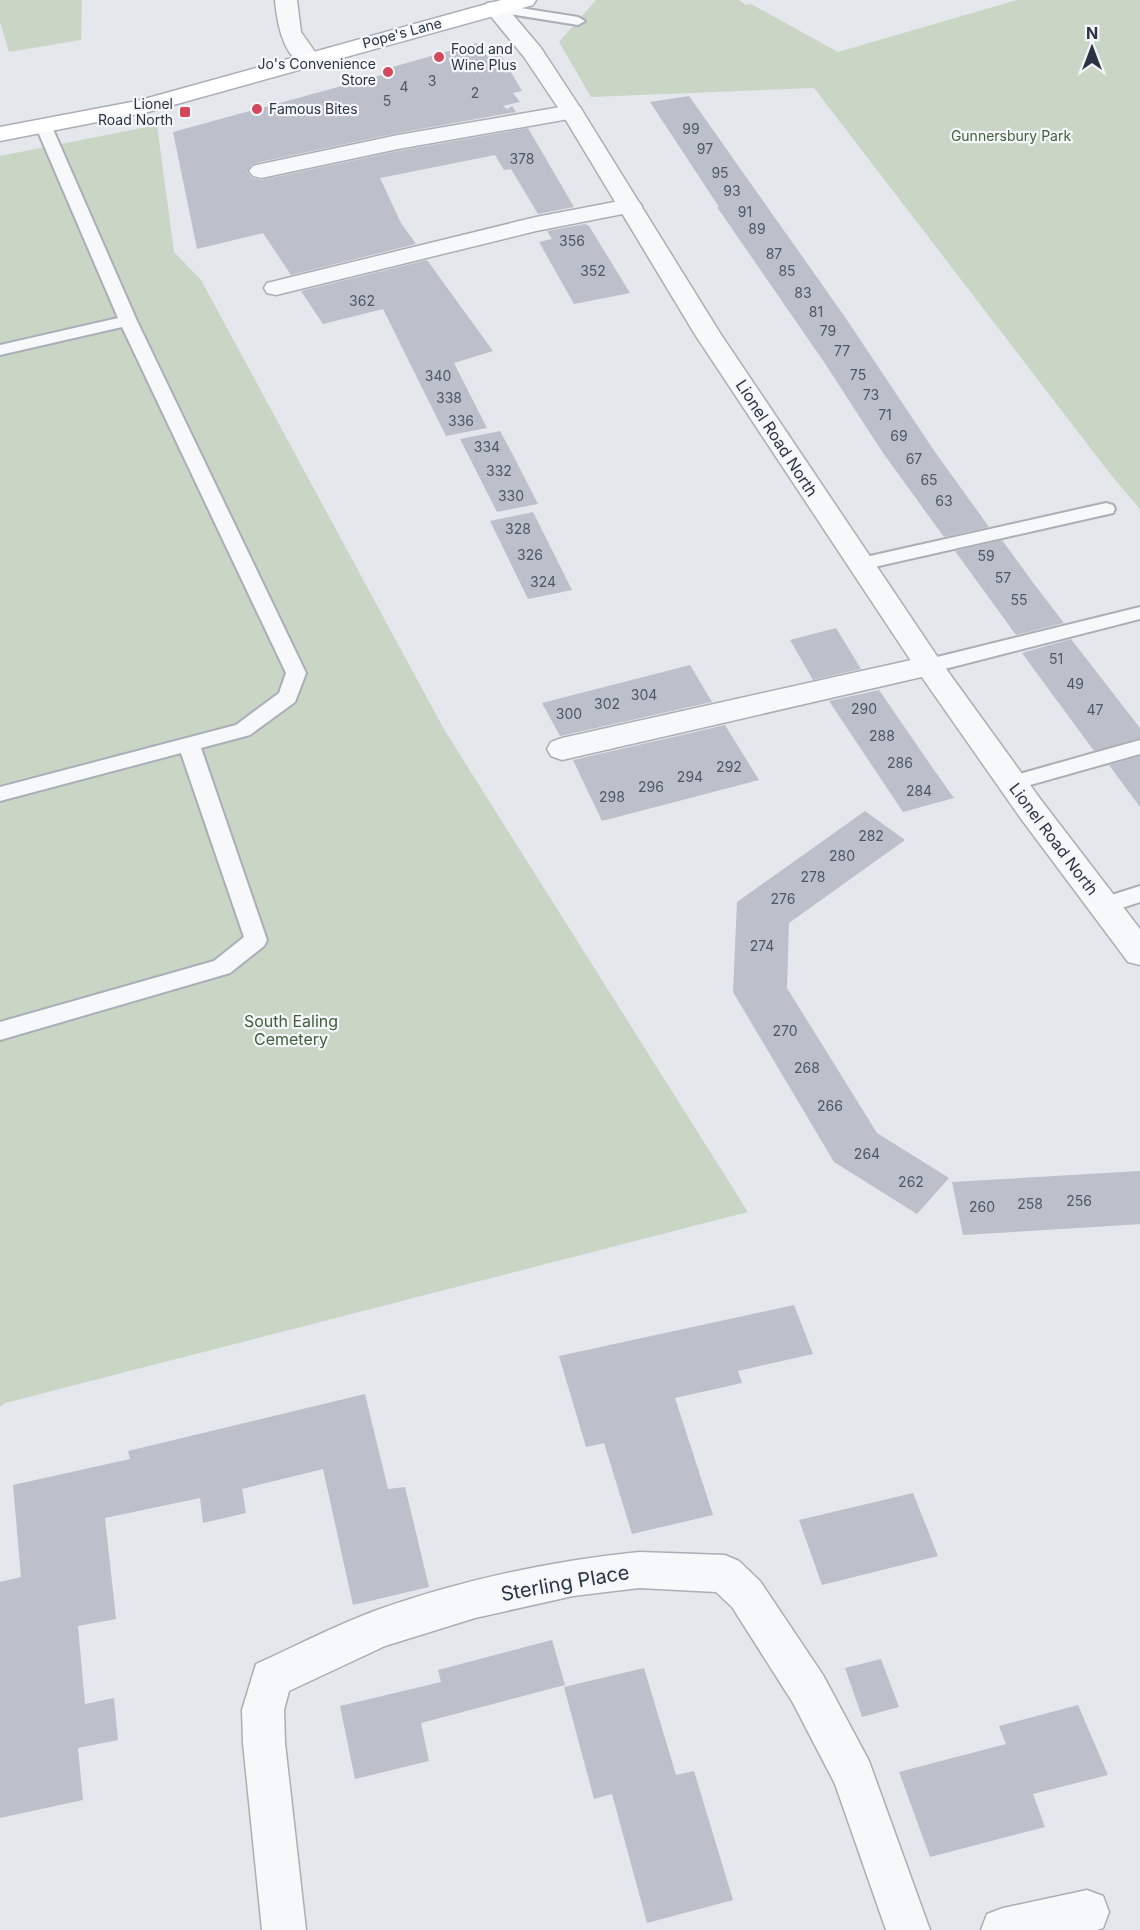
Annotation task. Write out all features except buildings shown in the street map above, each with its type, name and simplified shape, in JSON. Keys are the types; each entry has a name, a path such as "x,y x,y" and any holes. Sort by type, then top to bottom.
{"main road":[{"name":"Pope's Lane","path":"0,134 140,107 525,0"}],"street":[{"path":"286,0 288,30 293,43 309,59"},
{"name":"Lionel Road North","path":"495,8 533,53 572,112 707,333 929,666 1012,783 1140,952"},
{"path":"261,171 398,142 572,112"},
{"path":"276,288 536,224 630,206"},
{"path":"562,749 929,666"},
{"name":"Sterling Place","path":"284,1930 264,1743 263,1710 270,1678 378,1629 475,1599 573,1577 639,1570 725,1574 746,1594 808,1689 854,1776 908,1930"},
{"path":"1003,1930 1087,1912"}],"lane":[{"path":"495,8 578,21"},
{"path":"0,794 243,730 288,697 296,673 261,594 128,321 44,127"},
{"path":"0,350 128,321"},
{"path":"861,564 1106,509"},
{"path":"929,666 1140,613"},
{"path":"0,1031 222,967 256,940 189,745"},
{"path":"1012,783 1140,747"},
{"path":"1104,906 1140,894"}],"green space":[{"path":"0,0 82,0 81,40 9,52 0,22"},
{"name":"Gunnersbury Park","path":"596,0 739,0 746,5 751,4 838,52 1017,0 1140,0 1140,509 1111,475 814,88 591,97 559,42"},
{"name":"South Ealing Cemetery","path":"157,125 174,252 201,280 445,731 748,1212 5,1403 0,1407 0,156"}],"place":[{"name":"Food and Wine Plus","path":"439,57"},
{"name":"Jo's Convenience Store","path":"388,72"},
{"name":"Famous Bites","path":"257,109"},
{"name":"Lionel Road North","path":"185,112"}]}
